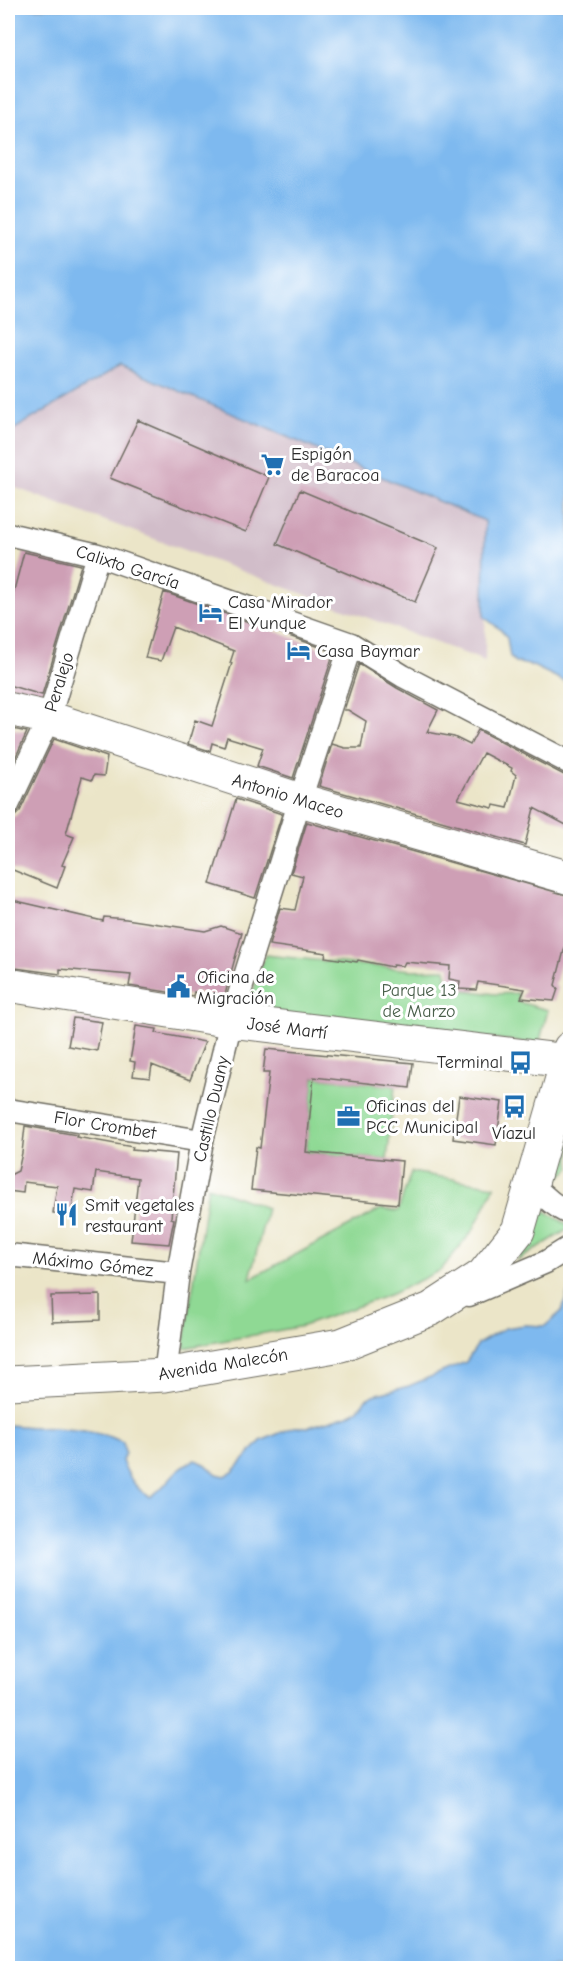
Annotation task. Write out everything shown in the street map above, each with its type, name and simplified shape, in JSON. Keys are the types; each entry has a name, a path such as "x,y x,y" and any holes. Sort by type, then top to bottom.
{"main road":[{"name":"Antonio Maceo","path":"8,709 49,718 300,800 570,878"},
{"name":"José Martí","path":"8,986 231,1022 569,1055"},
{"path":"532,1184 569,1055"},
{"name":"Avenida Malecón","path":"8,1383 165,1375 341,1345 431,1310 483,1275 519,1232 532,1184"}],"street":[{"name":"Calixto García","path":"8,534 98,555 351,644 403,676 570,763"},
{"name":"Peralejo","path":"8,805 49,718 98,555"},
{"name":"Castillo Duany","path":"165,1375 178,1273 202,1141 231,1022 351,644"},
{"name":"Flor Crombet","path":"8,1110 202,1141"},
{"path":"532,1184 552,1203 570,1214"},
{"name":"Avenida Malecón","path":"431,1310 546,1262 570,1247"},
{"name":"Máximo Gómez","path":"8,1254 178,1273"}],"shaded area":[{"path":"120,366 486,521 485,661 8,485 8,433"}],"green space":[{"name":"Parque 13 de Marzo","path":"265,955 412,970 446,969 447,988 495,994 518,993 518,1002 548,1010 539,1044 247,1010"},
{"path":"314,1077 395,1086 387,1160 306,1152"},
{"path":"570,1109 570,1168 556,1181 563,1134"},
{"path":"411,1172 495,1186 473,1230 441,1270 392,1294 303,1326 184,1348 208,1186 267,1208 250,1279 381,1209 398,1211"},
{"path":"540,1208 570,1228 517,1261"}],"water":[{"path":"8,8 570,8 570,684 533,666 515,662 510,657 507,638 501,630 484,617 485,521 120,366 8,433"},
{"path":"570,1285 570,1968 8,1968 8,1425 95,1433 123,1442 125,1453 122,1461 127,1472 136,1486 150,1497 187,1463 195,1460 205,1464 217,1474 225,1476 233,1472 261,1441 294,1427 309,1427 348,1415 374,1395 409,1386 466,1362 478,1344 505,1328 525,1325 545,1326 562,1311"}],"building":[{"path":"138,420 269,477 246,532 110,478"},
{"path":"300,490 438,548 415,602 277,544"},
{"path":"24,552 81,565 42,695 8,685 8,613"},
{"path":"164,592 331,651 330,654 333,655 293,778 257,766 263,748 227,737 224,747 212,743 210,751 188,744 195,720 212,726 234,651 173,627 161,661 145,658"},
{"path":"359,664 438,710 427,732 454,737 470,745 478,730 570,776 570,827 534,808 525,845 319,786 332,744 345,748 361,748 366,721 344,710","holes":["483,753 512,768 511,771 516,775 508,808 494,805 493,808 458,799"]},
{"path":"8,728 27,732 8,774"},
{"path":"54,739 107,757 104,776 94,775 92,780 82,777 66,834 74,837 62,865 65,866 57,888 8,868 8,818 20,811"},
{"path":"236,799 282,814 255,898 210,884"},
{"path":"307,822 570,896 570,928 555,985 558,989 554,1001 521,998 525,989 478,982 476,990 459,989 460,981 449,979 450,966 405,962 403,966 393,965 392,967 358,960 357,962 325,957 326,953 269,945 280,908 295,910 303,876 291,873"},
{"path":"8,899 103,921 104,917 126,919 205,931 221,926 242,933 224,998 194,992 193,996 129,986 131,975 60,969 60,974 8,967"},
{"path":"73,1018 102,1022 97,1051 68,1046"},
{"path":"136,1026 157,1029 156,1033 205,1042 190,1080 152,1065 150,1078 133,1076 135,1062 130,1061"},
{"path":"266,1049 413,1063 410,1088 314,1077 306,1152 402,1161 398,1204 251,1190 256,1147 260,1148 269,1073 263,1073"},
{"path":"459,1096 502,1102 496,1145 453,1139"},
{"path":"25,1126 133,1147 132,1150 177,1154 171,1218 174,1219 169,1244 131,1241 138,1178 96,1172 93,1192 75,1189 71,1216 53,1213 57,1186 24,1182 23,1193 8,1191 8,1176 18,1171"},
{"path":"100,1295 100,1320 52,1322 51,1296"}],"place":[{"name":"Espigón de Baracoa","path":"273,464"},
{"name":"Casa Mirador El Yunque","path":"210,612"},
{"name":"Casa Baymar","path":"299,651"},
{"name":"Oficina de Migración","path":"179,987"},
{"name":"Terminal","path":"521,1062"},
{"name":"Víazul","path":"514,1107"},
{"name":"Oficinas del PCC Municipal","path":"348,1116"},
{"name":"Smit vegetales restaurant","path":"67,1215"}]}
